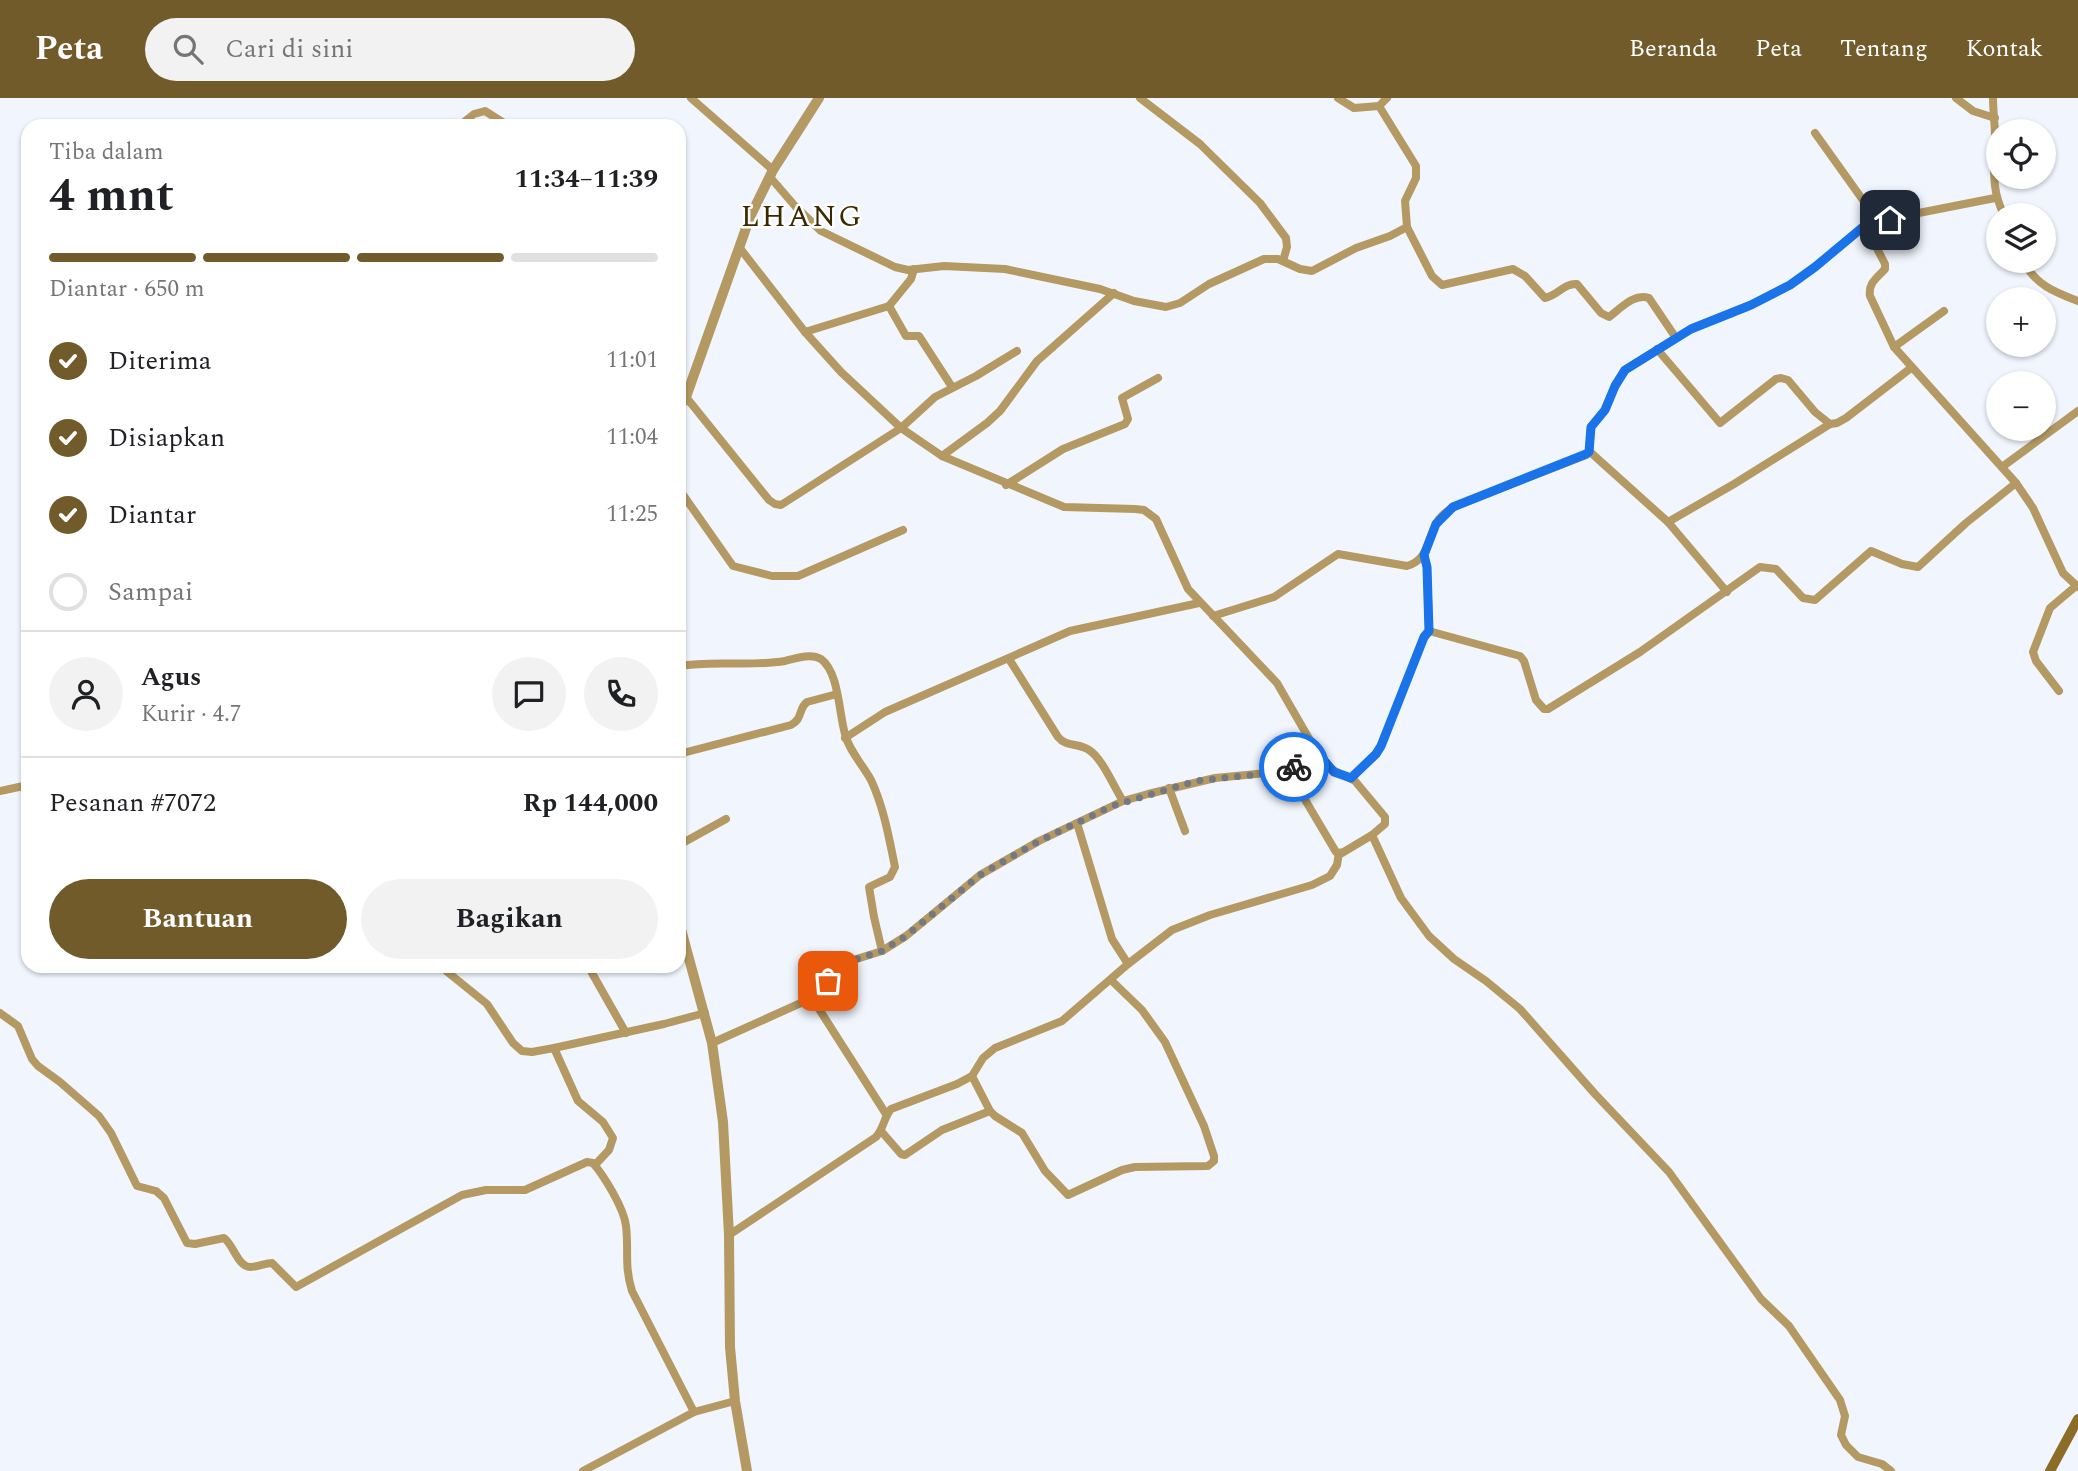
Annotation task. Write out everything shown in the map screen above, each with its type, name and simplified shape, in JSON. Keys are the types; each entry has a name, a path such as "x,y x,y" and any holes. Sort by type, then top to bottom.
{"main road":[{"path":"2050,1471 2078,1419"}],"street":[{"path":"691,98 771,174 795,206 821,231 895,267 914,269 944,265 1005,269 1166,307 1180,303 1209,284 1245,266 1271,258 1312,271 1407,226"},
{"path":"819,98 771,174 750,217 686,397 769,500 778,505 901,428 935,397 1017,351"},
{"path":"1140,98 1200,144 1260,203 1286,238 1287,247 1283,261"},
{"path":"1338,98 1354,108 1379,106 1387,98"},
{"path":"1956,98 1973,111 1995,118"},
{"path":"1993,98 1993,181 1998,203"},
{"path":"1379,106 1416,166 1416,178 1405,201 1407,226 1432,276 1442,285 1513,269 1525,276 1545,298 1568,285 1577,284 1601,313 1609,317 1636,297 1643,296 1649,298 1676,338"},
{"path":"468,119 485,111 498,119"},
{"path":"1815,133 1875,217 1890,220 1995,198"},
{"path":"1589,452 1591,427 1605,410 1619,377 1635,363 1691,329 1751,305 1790,285 1875,217"},
{"path":"1865,225 1885,264 1885,269 1868,288 1894,347 1910,368 2016,483 2033,508 2063,573 2077,587 2050,608 2033,652 2036,661 2059,691"},
{"path":"739,247 805,332 841,372 901,428 942,456 1064,507 1135,509 1151,514 1156,519 1188,589 1277,683 1315,750 1334,772 1351,778 1385,817 1385,824 1372,835 1339,853"},
{"path":"805,332 889,306 911,279 914,269"},
{"path":"2030,273 2045,288 2078,301"},
{"path":"942,456 987,424 1000,411 1037,361 1114,293"},
{"path":"889,306 906,336 919,336 952,387"},
{"path":"1894,347 1944,311"},
{"path":"1657,349 1720,423 1776,379 1782,378 1788,380 1815,412 1830,424"},
{"path":"1668,522 1734,485 1830,424 1846,418 1910,368"},
{"path":"1006,485 1063,449 1125,424 1128,419 1122,398 1124,395 1158,378"},
{"path":"2002,467 2078,411"},
{"path":"1589,452 1668,522 1727,592"},
{"path":"1213,616 1273,597 1338,554 1406,566 1413,564 1424,555 1436,524 1453,507 1589,452"},
{"path":"1429,631 1520,656 1536,700 1544,709 1548,709 1640,652 1760,567 1769,566 1776,569 1803,598 1815,600 1871,551 1912,568 1918,566 2016,483"},
{"path":"686,499 733,566 772,576 798,576 903,530"},
{"path":"1351,778 1381,746 1424,637 1429,631 1427,567 1424,555"},
{"path":"845,738 885,712 1062,634 1199,603"},
{"path":"686,665 766,664 808,656 819,657 829,668 834,678 845,738 872,782 883,811 895,867 890,877 869,887 882,951"},
{"path":"1009,659 1058,737 1064,743 1084,747 1096,755 1123,801"},
{"path":"686,752 791,725 799,719 807,702 837,694"},
{"path":"712,1043 812,998 847,962 882,951 906,936 980,875 1039,841 1123,801 1214,778 1288,771 1315,750"},
{"path":"1288,771 1331,846 1339,853"},
{"path":"0,791 21,786"},
{"path":"1169,788 1185,831"},
{"path":"686,841 726,819"},
{"path":"1077,823 1112,939 1128,964"},
{"path":"1372,835 1401,898 1429,936 1454,959 1520,1009 1669,1172 1761,1299 1788,1326 1840,1400 1845,1416 1841,1435 1846,1445 1858,1457 1882,1464 1891,1471"},
{"path":"729,1236 857,1150 881,1131 886,1114 899,1105 957,1084 972,1076 983,1058 995,1048 1062,1021 1172,930 1210,915 1312,885 1330,876 1337,865 1339,853"},
{"path":"686,946 712,1043 723,1122 729,1236 730,1347 735,1401 747,1471"},
{"path":"449,973 487,1004 518,1048 532,1052 626,1033 705,1013"},
{"path":"592,973 626,1033"},
{"path":"972,1076 990,1111 1021,1133 1045,1171 1068,1195 1122,1170 1135,1167 1208,1167 1214,1156 1204,1126 1165,1042 1142,1010 1111,980"},
{"path":"812,998 886,1114"},
{"path":"0,1013 18,1027 32,1059 38,1066 99,1116 111,1132 137,1186 156,1191 164,1198 187,1243 224,1238 229,1241 242,1264 250,1267 272,1263 296,1287 462,1195 486,1190 526,1190 587,1162 595,1165 622,1211 626,1223 626,1269 632,1291 694,1412"},
{"path":"554,1048 578,1101 603,1122 613,1138 609,1150 595,1165"},
{"path":"881,1131 901,1154 905,1155 942,1130 990,1111"},
{"path":"583,1471 694,1412 735,1401"}],"way so far":[{"path":"828,981 847,962 882,951 906,936 980,875 1039,841 1112,806 1196,781 1288,771 1294,767"}],"district":[{"name":"LHANG","path":"802,217"}],"route":[{"path":"1294,767 1315,750 1334,772 1351,778 1381,746 1424,637 1429,631 1427,567 1424,555 1440,517 1453,507 1586,454 1589,452 1591,427 1605,410 1619,377 1625,370 1691,329 1751,305 1790,285 1875,217 1890,220"}]}
